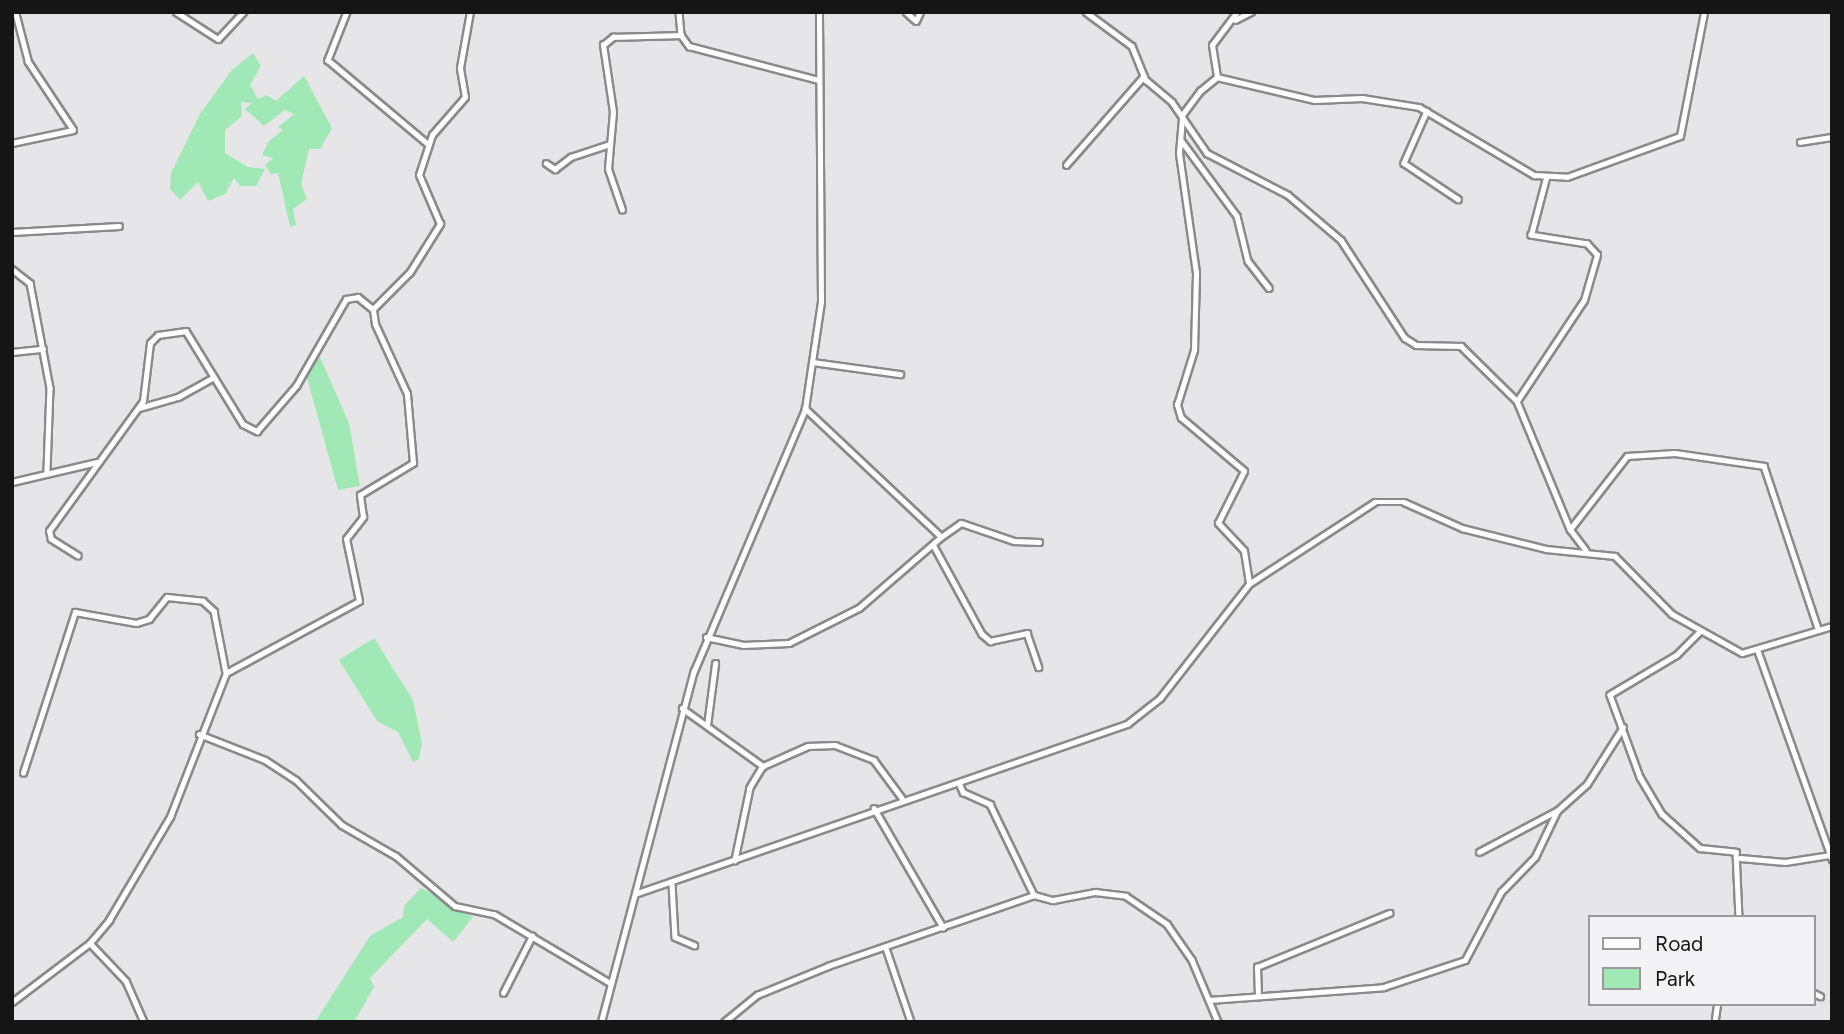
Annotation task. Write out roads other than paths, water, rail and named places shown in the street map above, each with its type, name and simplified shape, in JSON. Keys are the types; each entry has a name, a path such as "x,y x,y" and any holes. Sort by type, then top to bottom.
{"street":[{"path":"12,143 73,130 28,62 15,12"},
{"path":"176,12 218,39 243,12"},
{"path":"347,12 328,60 427,143"},
{"path":"373,309 410,272 440,224 419,174 427,143 465,97 460,68 470,12"},
{"path":"679,12 681,35"},
{"path":"601,1022 682,708 706,638 805,409 821,302 819,12"},
{"path":"906,12 916,21 920,12"},
{"path":"1086,12 1132,46 1144,76 1182,115 1207,153 1288,195 1341,240 1405,338 1416,345 1461,346 1517,401 1570,529 1586,550"},
{"path":"1234,21 1237,12"},
{"path":"1249,584 1244,551 1218,523 1244,471 1181,418 1177,405 1194,350 1196,273 1180,139 1182,115 1217,77 1214,38 1234,21 1251,12"},
{"path":"1217,77 1314,100 1387,100 1427,111 1546,178 1583,173 1680,136 1703,12"},
{"path":"622,210 608,169 613,112 603,51 607,39 681,35 700,50 819,80"},
{"path":"1066,165 1144,76"},
{"path":"1427,111 1405,163 1458,199"},
{"path":"1800,142 1832,137"},
{"path":"1180,139 1237,216 1248,261 1269,288"},
{"path":"546,163 555,169 572,157 610,145"},
{"path":"1517,401 1584,300 1597,255 1587,244 1531,235 1546,178"},
{"path":"12,232 118,226"},
{"path":"13,270 30,283 50,387 47,471"},
{"path":"78,556 51,539 49,531 138,408 148,378 150,343 158,335 186,331 212,378 248,430 257,431 296,386 346,299 358,297 373,309 375,324 407,394 413,463 360,495 363,517 346,539 359,601 226,673"},
{"path":"12,352 43,349"},
{"path":"813,362 900,374"},
{"path":"138,408 178,397 212,378"},
{"path":"805,409 941,537"},
{"path":"1570,529 1627,456 1675,453 1764,466 1818,628"},
{"path":"12,482 47,471 98,462"},
{"path":"635,894 672,884 902,798 960,785 1127,724 1145,712 1249,584 1343,521 1390,500 1521,543 1586,550 1625,563 1657,600 1727,648 1758,651 1832,625"},
{"path":"706,638 743,645 789,643 859,608 961,523 1014,541 1038,542"},
{"path":"934,546 982,634 990,641 1027,633 1040,667"},
{"path":"12,1002 90,943 159,840 199,734 226,673 214,611 203,601 167,597 149,619 136,623 75,612 23,773"},
{"path":"1700,632 1648,676 1610,692 1640,777 1662,814 1700,848 1734,849 1740,858 1739,915"},
{"path":"1740,858 1809,861 1831,857 1758,651"},
{"path":"707,726 715,664"},
{"path":"682,708 763,766"},
{"path":"1479,852 1557,811 1587,784 1623,727"},
{"path":"199,734 286,774 342,825 396,856 455,906 494,915 610,982"},
{"path":"735,861 750,788 763,766 808,746 835,745 874,760 902,798"},
{"path":"960,785 963,792 990,804 1034,895"},
{"path":"874,808 943,927"},
{"path":"1209,1000 1384,987 1465,960 1501,892 1542,846 1557,811"},
{"path":"672,884 675,937 694,945"},
{"path":"724,1022 757,995 789,980 1034,895 1053,900 1110,892 1141,904 1182,943 1218,1022"},
{"path":"1258,996 1257,967 1389,913"},
{"path":"503,993 532,936"},
{"path":"90,943 126,981 144,1022"},
{"path":"886,948 911,1022"},
{"path":"1715,1018 1717,1006"}]}
